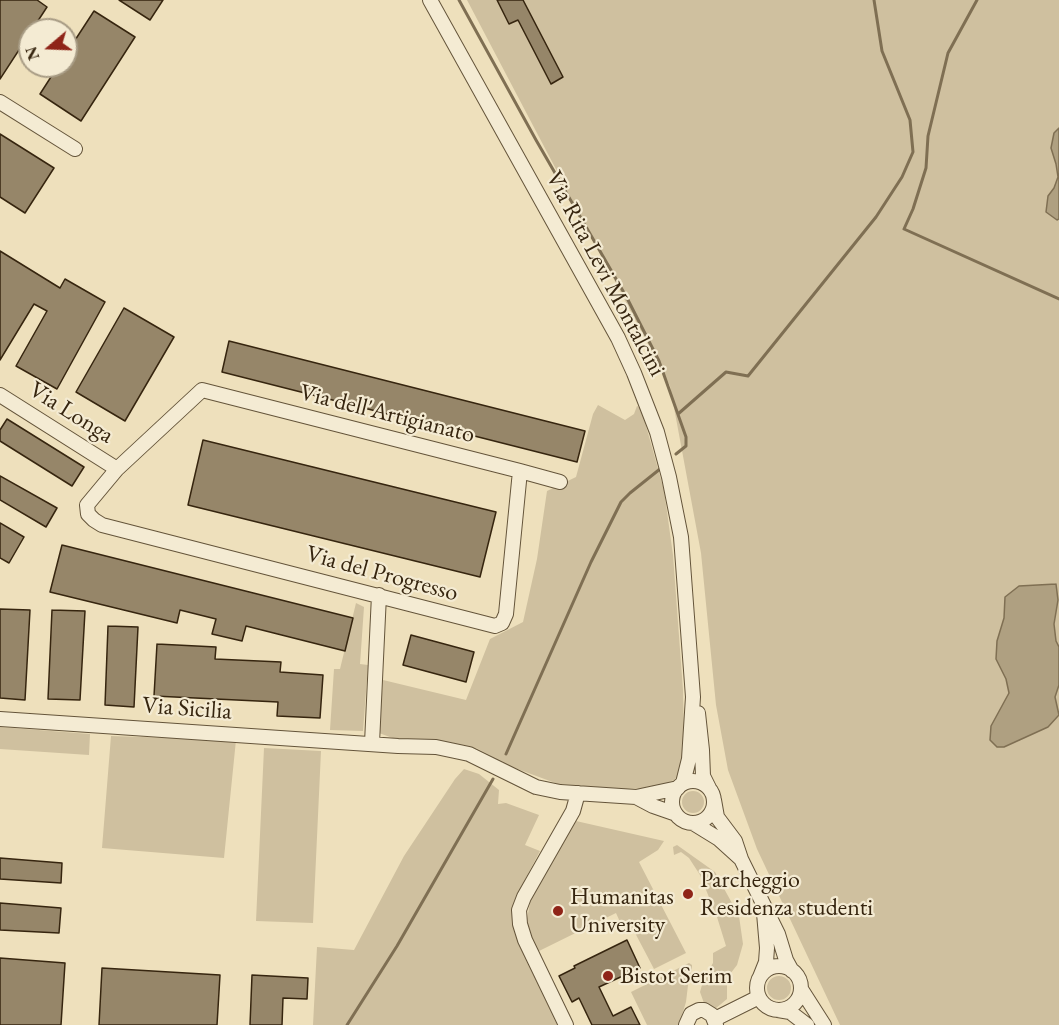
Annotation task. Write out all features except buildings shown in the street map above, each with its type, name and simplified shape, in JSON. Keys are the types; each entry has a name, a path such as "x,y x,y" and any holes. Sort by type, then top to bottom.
{"street":[{"name":"Via Rita Levi Montalcini","path":"430,0 602,307 638,382 657,432 681,537 693,697 689,759 680,786 672,800 680,819 693,823 719,839 741,860"},
{"path":"0,102 75,149"},
{"name":"Via dell'Artigianato","path":"117,469 202,390 560,482"},
{"name":"Via Longa","path":"0,395 117,469"},
{"name":"Via del Progresso","path":"117,469 87,505 88,514 102,525 495,626 502,623 507,614 520,471"},
{"path":"372,743 379,595"},
{"name":"Via Rita Levi Montalcini","path":"693,697 699,720 703,776 712,794 717,817 735,841 741,860 778,934 786,960 824,1025"},
{"name":"Via Sicilia","path":"0,719 436,747 469,754 536,787 560,792 636,797"},
{"path":"636,797 697,781 712,794 714,807 706,819 693,823"},
{"path":"566,1025 525,940 519,910 524,897 573,811 578,793"},
{"path":"636,797 676,814"},
{"name":"Via Rita Levi Montalcini","path":"759,997 758,984 766,962 767,948 762,902"},
{"path":"760,977 778,966 792,970"},
{"path":"776,1010 790,1007 796,1002 801,989"},
{"path":"686,1025 691,1014 699,1010 708,1011 715,1022 759,997 764,1004 776,1010 790,1012 807,1025"}],"shaded area":[{"path":"467,0 1059,0 1059,1025 840,1025 757,849 728,770 716,705 701,553 670,386"},
{"path":"1059,128 1059,219 1057,220 1046,212 1048,196 1058,177 1051,148 1054,133"},
{"path":"598,405 625,420 634,414 637,406 641,408 664,490 673,555 683,690 682,771 674,780 649,788 624,789 558,784 512,767 476,748 398,740 379,733 383,680 466,700 490,639 523,622 537,559 547,491 576,477 593,414"},
{"path":"1056,584 1058,600 1054,624 1059,647 1059,685 1055,697 1059,715 1048,727 1004,747 997,747 990,740 991,726 1009,693 1006,679 996,659 997,641 1004,618 1005,597 1019,586"},
{"path":"356,603 364,607 360,664 368,665 363,731 330,730 334,669 340,669"},
{"path":"0,727 90,734 89,755 0,749"},
{"path":"111,736 236,740 224,858 102,848"},
{"path":"264,748 321,751 313,923 256,921"},
{"path":"464,769 479,774 499,790 498,804 506,803 539,815 525,845 540,851 519,891 513,909 513,922 517,939 558,1025 313,1025 317,947 354,950 404,856"},
{"path":"693,791 701,794 704,802 701,810 693,813 685,810 682,802 685,794"},
{"path":"576,821 664,841 658,850 639,862 686,953 654,969 633,929 625,933 616,913 537,952 530,936 527,919 531,897"},
{"path":"677,845 715,872 739,916 743,944 737,965 727,978 727,999 715,1009 705,1006 700,992 704,978 713,963 713,953 726,946 700,875 689,858 681,852 674,855 673,847"},
{"path":"689,963 692,965 692,970 679,1025 647,1025 631,992"},
{"path":"779,976 787,980 791,988 787,996 779,1000 771,996 767,988 771,980"}],"waterway":[{"path":"459,0 627,298 659,361 686,437 686,446 676,454"},
{"path":"678,414 726,372 748,376 876,217 902,177 913,152 910,120 882,51 874,0"},
{"path":"977,0 948,53 928,136 926,168 904,229 1059,299"},
{"path":"506,754 591,562 621,502 660,469"},
{"path":"347,1025 397,946 493,779"}],"place":[{"name":"Parcheggio Residenza studenti","path":"688,894"},
{"name":"Humanitas University","path":"558,911"},
{"name":"Bistot Serim","path":"608,976"}]}
